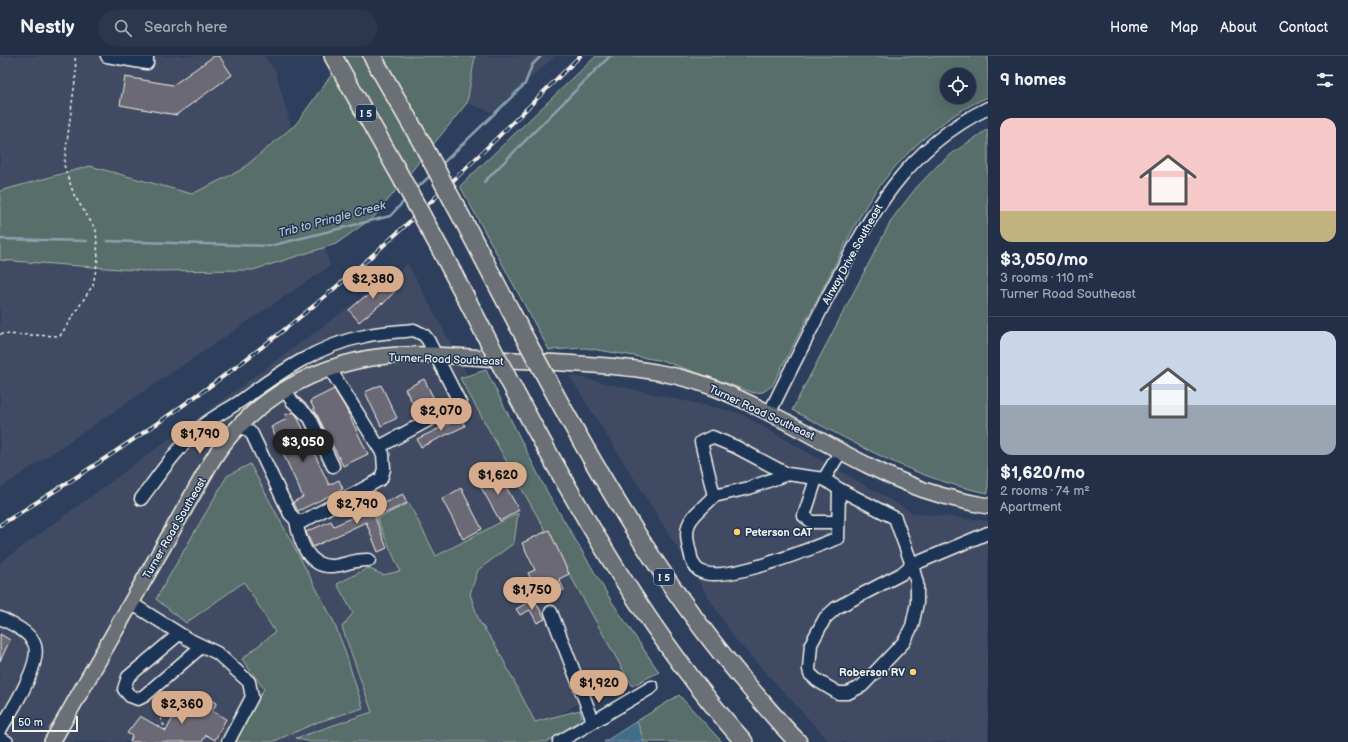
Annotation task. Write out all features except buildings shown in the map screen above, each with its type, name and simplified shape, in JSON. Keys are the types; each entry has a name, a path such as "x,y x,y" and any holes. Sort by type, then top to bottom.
{"highway":[{"name":"I 5","path":"333,56 444,256 572,496 635,600 672,654 744,742"},
{"name":"I 5","path":"372,56 423,145 518,325 624,517 680,602 760,701 798,742"}],"main road":[{"name":"Turner Road Southeast","path":"52,742 212,461 222,446 243,422 285,390 316,374 357,361 379,357 436,357 594,364 643,369 712,388 769,414 893,477 924,490 954,499 988,506"}],"street":[{"path":"107,56 147,63 147,56"},
{"name":"Airway Drive Southeast","path":"769,414 846,263 872,214 884,197 898,178 927,148 968,119 988,108"},
{"path":"141,499 176,452 207,422 237,404 258,387 298,362 323,349 366,336 414,330 424,335 460,403 379,447"},
{"path":"237,404 243,422 252,434 290,514 296,520 302,522 381,479 384,469 383,454 330,369"},
{"path":"285,390 292,401 310,418 333,466"},
{"path":"714,496 701,442 712,438 736,447 787,474 820,479 895,518 912,565 917,583 917,602 912,626 904,642 862,686 848,692 838,693 828,688 810,674 809,669 811,644 825,618 836,608 901,574 912,565 988,533"},
{"path":"838,522 812,522 804,516 820,479 842,451"},
{"path":"787,474 749,488 714,496 689,522 685,531 692,561 698,570 704,573 714,574 741,571 838,538 839,489"},
{"path":"296,520 299,539 314,561 321,565 333,566 356,560 370,560"},
{"path":"131,603 179,634 224,658 249,682 252,697 228,742"},
{"path":"551,612 593,721"},
{"path":"0,618 28,635 35,644 36,653 28,682 0,730"},
{"path":"179,634 128,677 124,689 130,696 138,699 147,693 201,647"},
{"path":"559,742 652,687"},
{"path":"0,738 7,742"}],"path":[{"path":"0,334 60,336 93,285 98,258 96,230 74,195 64,165 66,137 76,72 75,56"},
{"path":"147,693 154,700 166,731"}],"shaded area":[{"path":"0,56 264,56 275,70 330,266 0,488"},
{"path":"475,56 555,56 492,112 467,103"},
{"path":"408,264 627,673 516,742 0,742 0,563"},
{"path":"569,375 739,413 913,513 988,521 988,742 830,742 735,639"},
{"path":"637,721 644,742 604,742"}],"green space":[{"path":"345,56 475,56 467,103 375,216 336,244 253,270 146,271 0,260 0,191 90,166 192,194 241,170 296,124"},
{"path":"596,56 988,56 988,97 976,103 976,68 940,68 940,104 973,104 939,126 924,138 896,165 873,195 855,225 772,386 763,392 754,393 664,361 586,348 549,350 460,186"},
{"path":"988,129 988,493 962,487 911,470 792,410 892,219 916,188 937,166 954,152"},
{"path":"486,370 546,490 612,602 659,672 632,686 460,378"},
{"path":"250,464 333,620 344,648 363,708 318,722 272,742 236,742 232,740 264,689 242,659 275,632 244,582 186,623 156,599 227,476"},
{"path":"409,503 436,556 518,513 514,543 478,570 470,594 479,621 496,646 535,722 580,710 582,719 547,742 310,742 296,738 372,712 342,627 353,613 337,584 368,568 383,575 400,571 377,519"},
{"path":"679,695 722,742 644,742 637,721"}],"waterway":[{"name":"Trib to Pringle Creek","path":"441,165 525,84 532,65 541,56"},
{"path":"484,182 610,56"},
{"name":"Trib to Pringle Creek","path":"415,190 432,174"},
{"name":"Trib to Pringle Creek","path":"107,241 270,246 390,216 406,199"},
{"name":"Trib to Pringle Creek","path":"0,239 87,241"}],"railway":[{"path":"0,525 120,449 198,395 274,338 381,248 415,217 580,56"}],"place":[{"name":"Peterson CAT","path":"737,532"},
{"name":"Roberson RV","path":"913,672"}]}
